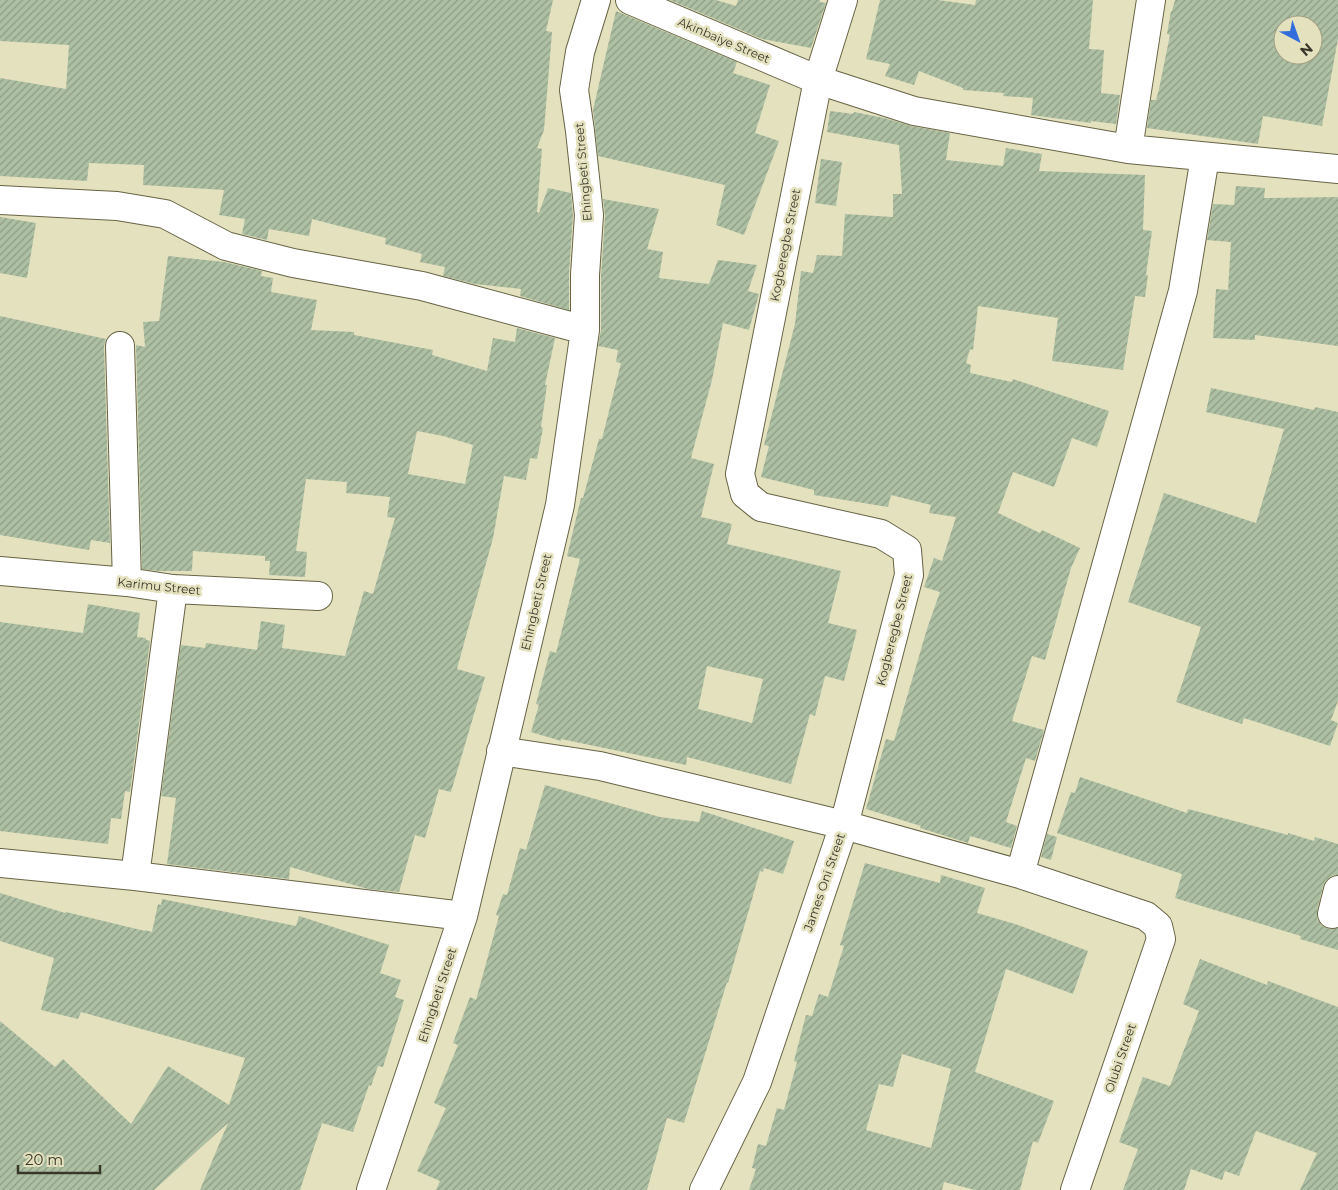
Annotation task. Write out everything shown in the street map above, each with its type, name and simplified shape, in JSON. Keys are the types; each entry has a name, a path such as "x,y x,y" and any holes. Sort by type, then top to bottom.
{"street":[{"name":"Ehingbeti Street","path":"372,1190 463,916 560,506 585,330 585,275 589,215 574,90 580,52 596,0"},
{"name":"Akinbaiye Street","path":"630,0 818,80 914,111 1128,149 1338,169"},
{"name":"Kogberegbe Street","path":"843,0 818,80 740,474 745,494 760,507 881,534 907,550 909,576 844,825"},
{"path":"1128,149 1151,0"},
{"path":"1020,874 1183,290 1205,157"},
{"path":"0,200 117,206 165,214 226,246 293,263 422,286 585,330"},
{"path":"120,346 127,582"},
{"name":"Karimu Street","path":"0,571 127,582 173,589 318,596"},
{"path":"134,876 173,589"},
{"path":"501,751 600,766 844,825"},
{"name":"James Oni Street","path":"704,1190 757,1082 844,825 1020,874 1146,916 1158,926"},
{"path":"0,863 134,876 463,916"},
{"name":"Olubi Street","path":"1075,1190 1161,939 1158,926"}],"building":[{"path":"0,0 553,0 546,31 552,32 544,130 537,148 542,149 537,212 539,213 548,188 571,193 573,215 569,274 569,310 520,296 521,289 475,284 443,276 445,267 420,262 422,254 385,244 386,238 312,219 309,236 269,229 267,240 242,234 245,219 219,215 224,190 143,185 144,165 89,163 87,181 0,176 0,78 66,89 69,45 0,41"},
{"path":"670,0 716,0 736,6 738,0 820,0 820,2 826,3 811,48 762,39"},
{"path":"880,0 938,0 975,5 976,0 1093,0 1089,49 1104,50 1101,93 1120,95 1116,124 1091,121 1091,123 1031,115 1033,98 1003,96 1004,93 963,90 963,88 919,71 914,85 885,76 890,64 866,59"},
{"path":"1175,0 1338,0 1338,39 1322,126 1263,116 1258,144 1147,128 1151,100 1156,100 1159,89 1170,35 1167,34"},
{"path":"616,11 737,62 733,73 770,85 755,133 779,141 744,235 716,225 725,185 598,156 593,110"},
{"path":"830,111 853,114 854,112 950,133 946,160 1003,166 1006,148 1042,154 1039,171 1145,175 1143,230 1152,231 1146,275 1148,275 1145,297 1135,296 1123,370 1052,361 1058,318 978,306 973,350 970,349 966,363 971,365 970,373 1012,382 1013,379 1109,411 1097,447 1072,438 1054,487 1013,472 998,513 1040,533 1042,530 1080,548 1071,568 1045,660 1032,656 1012,721 1044,730 1035,761 1026,758 1006,822 1017,826 1011,848 970,836 968,843 866,809 886,739 894,741 927,629 940,592 924,587 934,558 942,561 956,517 929,513 931,505 891,495 888,507 814,495 814,490 761,477 769,446 764,445 795,324 801,271 813,273 817,255 842,256 845,214 893,217 893,194 902,194 899,145 827,132"},
{"path":"821,159 842,162 836,206 815,203"},
{"path":"1236,186 1265,188 1264,198 1338,197 1338,346 1255,335 1255,340 1213,338 1216,289 1228,290 1231,242 1207,240 1213,204 1234,205"},
{"path":"603,199 659,209 647,249 663,252 659,278 709,284 718,260 757,265 748,291 759,294 749,330 723,323 712,380 691,458 714,464 701,517 732,524 727,544 841,571 828,623 857,630 844,681 825,676 815,716 810,714 791,784 687,757 686,765 561,739 561,741 531,732 539,705 536,704 550,651 556,653 580,559 567,556 581,498 583,498 599,439 602,439 621,363 616,362 618,350 598,346 601,330 601,276 605,216","holes":["707,666 763,679 752,723 698,709"]},
{"path":"0,217 36,223 27,278 0,273"},
{"path":"168,256 224,262 262,271 261,276 273,278 271,292 317,300 311,330 354,332 354,335 433,350 432,355 487,371 493,338 515,342 517,328 555,338 545,385 547,385 541,427 543,428 537,459 530,458 526,480 504,476 493,538 457,669 485,677 451,792 439,789 425,838 415,835 399,892 368,889 290,867 289,879 167,864 176,798 161,796 181,645 205,648 206,643 257,650 261,621 285,625 282,648 345,656 364,591 373,594 395,518 387,517 390,497 346,493 347,482 306,479 296,551 307,552 305,577 269,575 270,561 265,561 265,556 193,551 192,571 142,569 136,345 145,347 143,322 159,321","holes":["417,431 473,445 465,484 408,474"]},
{"path":"0,316 106,339 104,346 110,543 91,540 89,550 0,535"},
{"path":"1211,388 1314,410 1315,407 1338,412 1338,701 1331,720 1338,723 1330,746 1244,718 1242,724 1176,702 1201,627 1128,602 1164,493 1256,523 1284,429 1206,412"},
{"path":"88,604 140,613 137,637 146,638 146,640 150,641 130,792 125,791 121,819 111,818 108,844 0,831 0,622 83,633"},
{"path":"1080,777 1187,813 1188,809 1288,835 1288,833 1314,841 1315,837 1338,844 1338,875 1333,875 1326,880 1323,886 1317,919 1322,926 1329,929 1338,928 1338,950 1300,939 1301,936 1175,898 1182,874 1057,833 1071,792 1075,793"},
{"path":"545,785 660,817 699,822 702,811 794,841 783,874 764,868 763,872 760,871 728,983 684,1123 667,1118 647,1190 436,1190 440,1181 417,1171 446,1108 434,1103 458,1045 453,1043 470,997 476,1000 499,916 496,915 503,894 507,895 520,848 526,850"},
{"path":"1047,834 1057,837 1051,860 1041,857"},
{"path":"865,863 940,883 941,875 985,888 977,913 1015,924 1088,951 1073,994 1006,969 975,1072 1054,1101 1038,1143 1033,1141 1020,1190 975,1190 944,1182 942,1190 749,1190 756,1169 752,1168 758,1144 766,1146 777,1108 784,1110 797,1062 794,1061 806,1015 812,1016 819,994 828,997 844,946 840,945","holes":["902,1054 951,1069 931,1148 866,1130 879,1084 893,1087"]},
{"path":"0,893 65,913 152,932 158,904 161,905 162,899 296,926 299,916 389,945 380,973 401,980 395,997 404,1000 383,1067 378,1066 371,1086 369,1085 353,1132 322,1123 300,1190 200,1190 228,1123 154,1190 0,1190 0,1021 55,1067 63,1059 131,1124 168,1066 229,1105 245,1058 81,1012 78,1019 41,1010 54,958 0,941"},
{"path":"1200,959 1267,985 1268,981 1338,1007 1338,1190 1300,1190 1317,1153 1256,1131 1239,1176 1225,1171 1222,1180 1191,1169 1184,1190 1123,1190 1138,1149 1119,1142 1143,1077 1170,1086 1199,1011 1183,1004"}]}
